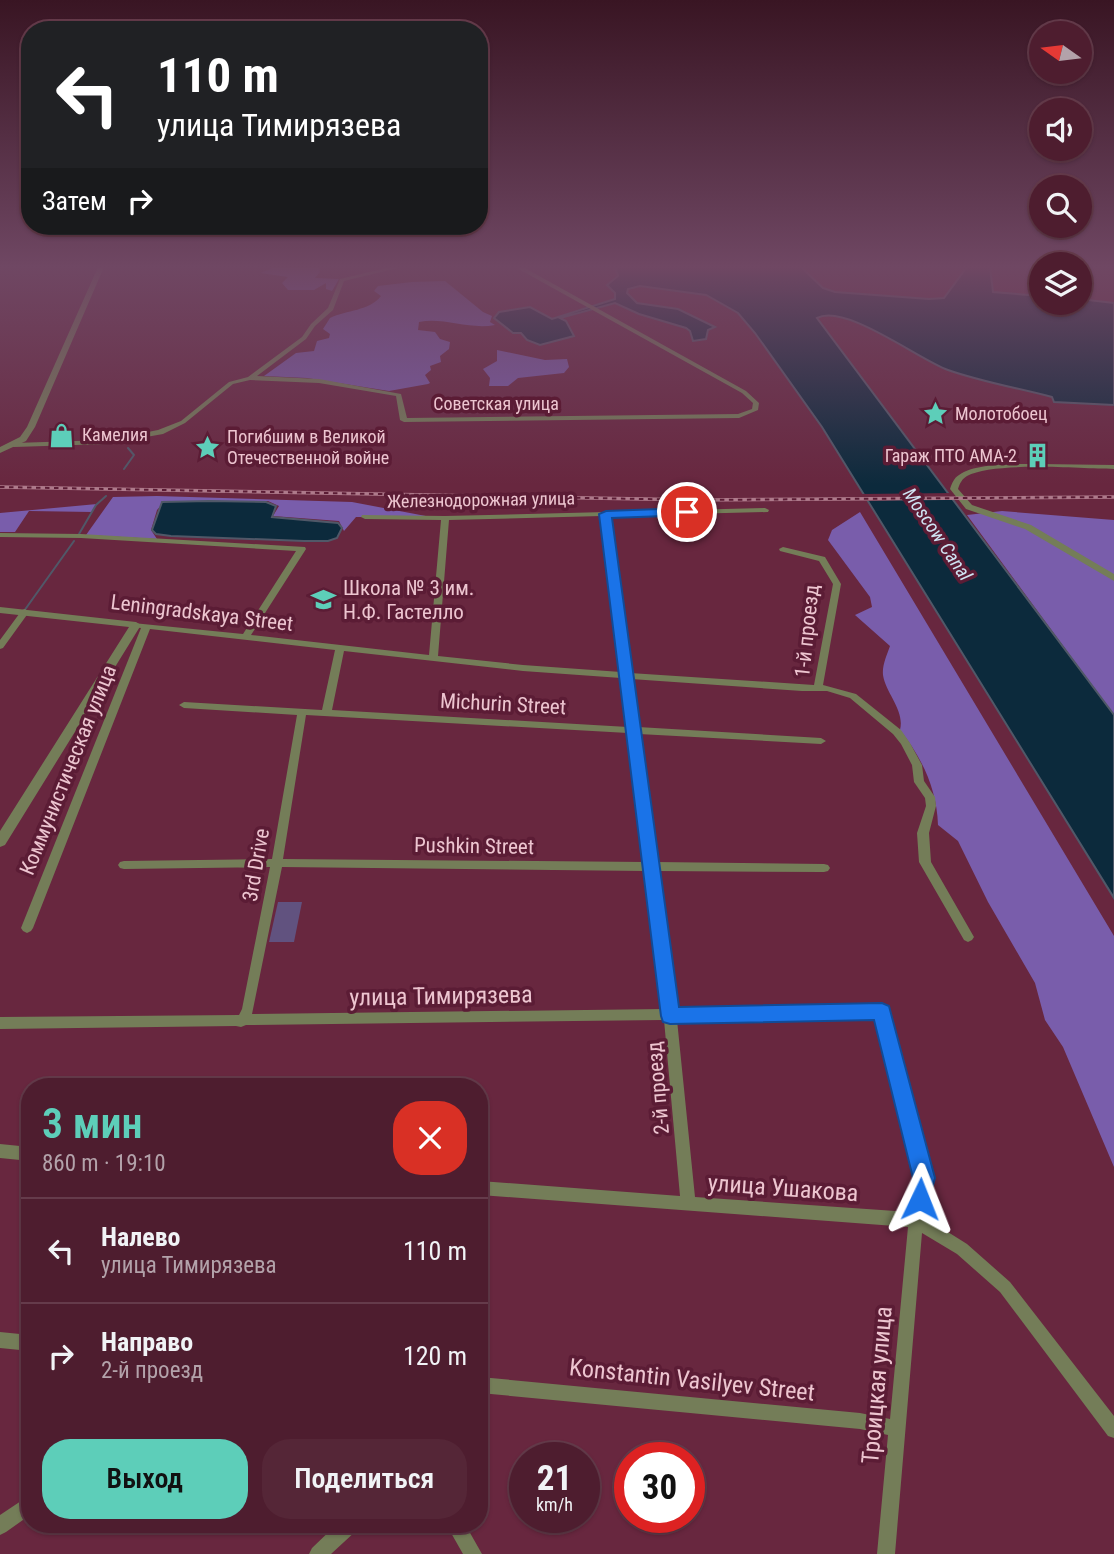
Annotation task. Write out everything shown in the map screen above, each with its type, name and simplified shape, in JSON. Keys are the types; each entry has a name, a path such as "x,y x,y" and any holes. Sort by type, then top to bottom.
{"street":[{"path":"14,445 32,427 70,340"},
{"path":"0,450 14,445 92,443 160,432 183,422 231,383 250,378 302,340"},
{"name":"Советская улица","path":"250,378 319,380 399,396 404,420 739,416 752,414 755,410 755,403 723,381 646,340"},
{"path":"1114,467 995,468 964,474 954,489 964,503 974,509 1017,523 1071,551 1114,578"},
{"name":"Железнодорожная улица","path":"365,517 445,518 765,510"},
{"name":"2-й проезд","path":"606,514 670,1016 688,1204"},
{"path":"433,658 445,518"},
{"path":"0,535 81,536 302,549 245,638"},
{"name":"1-й проезд","path":"783,549 822,559 837,584 818,687 853,696 897,732 905,743 917,765 919,782 930,797 931,806 923,833 925,862 968,937"},
{"name":"Leningradskaya Street","path":"0,610 340,649 626,677 818,687"},
{"path":"0,646 25,612"},
{"name":"Коммунистическая улица","path":"0,842 141,626"},
{"name":"Коммунистическая улица","path":"27,928 141,626"},
{"path":"326,713 340,649"},
{"name":"Michurin Street","path":"184,705 821,741"},
{"name":"3rd Drive","path":"241,1022 248,1010 277,863 302,712"},
{"name":"Pushkin Street","path":"124,865 277,863 824,868"},
{"name":"улица Тимирязева","path":"0,1023 882,1012 924,1178 916,1220"},
{"path":"0,1151 21,1153"},
{"name":"улица Ушакова","path":"488,1189 916,1220"},
{"path":"916,1220 962,1249 1005,1287 1114,1430"},
{"name":"Троицкая улица","path":"886,1554 916,1220"},
{"path":"0,1340 21,1342"},
{"name":"Konstantin Vasilyev Street","path":"488,1386 860,1421 898,1429"},
{"path":"0,1526 21,1511"},
{"path":"318,1554 341,1533"},
{"path":"460,1533 473,1554"}],"shaded area":[{"path":"442,340 450,342 449,349 440,356 441,362 430,366 431,370 425,375 430,383 428,384 389,391 307,378 264,376 296,353 314,351 317,341"},
{"path":"497,350 545,360 567,359 569,367 564,373 518,378 508,386 489,386 490,378 483,369 497,361"},
{"path":"113,497 352,502 431,517 356,517 344,531 339,521 273,516 279,506 268,501 165,501 157,510 151,530 157,539 86,535"},
{"path":"97,504 92,512 29,511 15,532 0,532 0,513"},
{"path":"1002,511 1114,520 1114,715 967,515"},
{"path":"860,512 1114,936 1114,1167 1063,1047 1045,1020 1035,983 988,902 958,841 938,825 935,799 927,775 900,730 898,709 883,675 890,646 855,615 872,607 870,597 828,540 832,530"},
{"path":"278,902 302,902 294,942 269,942"}],"water":[{"path":"527,340 561,340 540,345"},
{"name":"Moscow Canal","path":"760,340 833,340 1114,715 1114,898 822,427"},
{"path":"892,340 1114,340 1114,405 1054,402 1052,397 948,370"},
{"path":"162,502 266,502 276,506 272,517 338,523 342,528 337,538 328,541 171,536 156,534 152,530"}],"pier":[{"path":"954,493 959,499 863,501 859,494"}],"waterway":[{"path":"124,469 134,455 128,448"},
{"path":"79,534 96,505 106,496"},
{"path":"24,611 74,541"}],"railway":[{"path":"0,487 698,500 1114,497"}],"place":[{"name":"Молотобоец","path":"935,414"},
{"name":"Камелия","path":"62,435"},
{"name":"Погибшим в Великой Отечественной войне","path":"207,447"},
{"name":"Гараж ПТО АМА-2","path":"1037,456"},
{"name":"Школа № 3 им. Н.Ф. Гастелло","path":"323,600"}],"route":[{"path":"687,512 606,514 670,1016 882,1012 924,1178 920,1199"}]}
